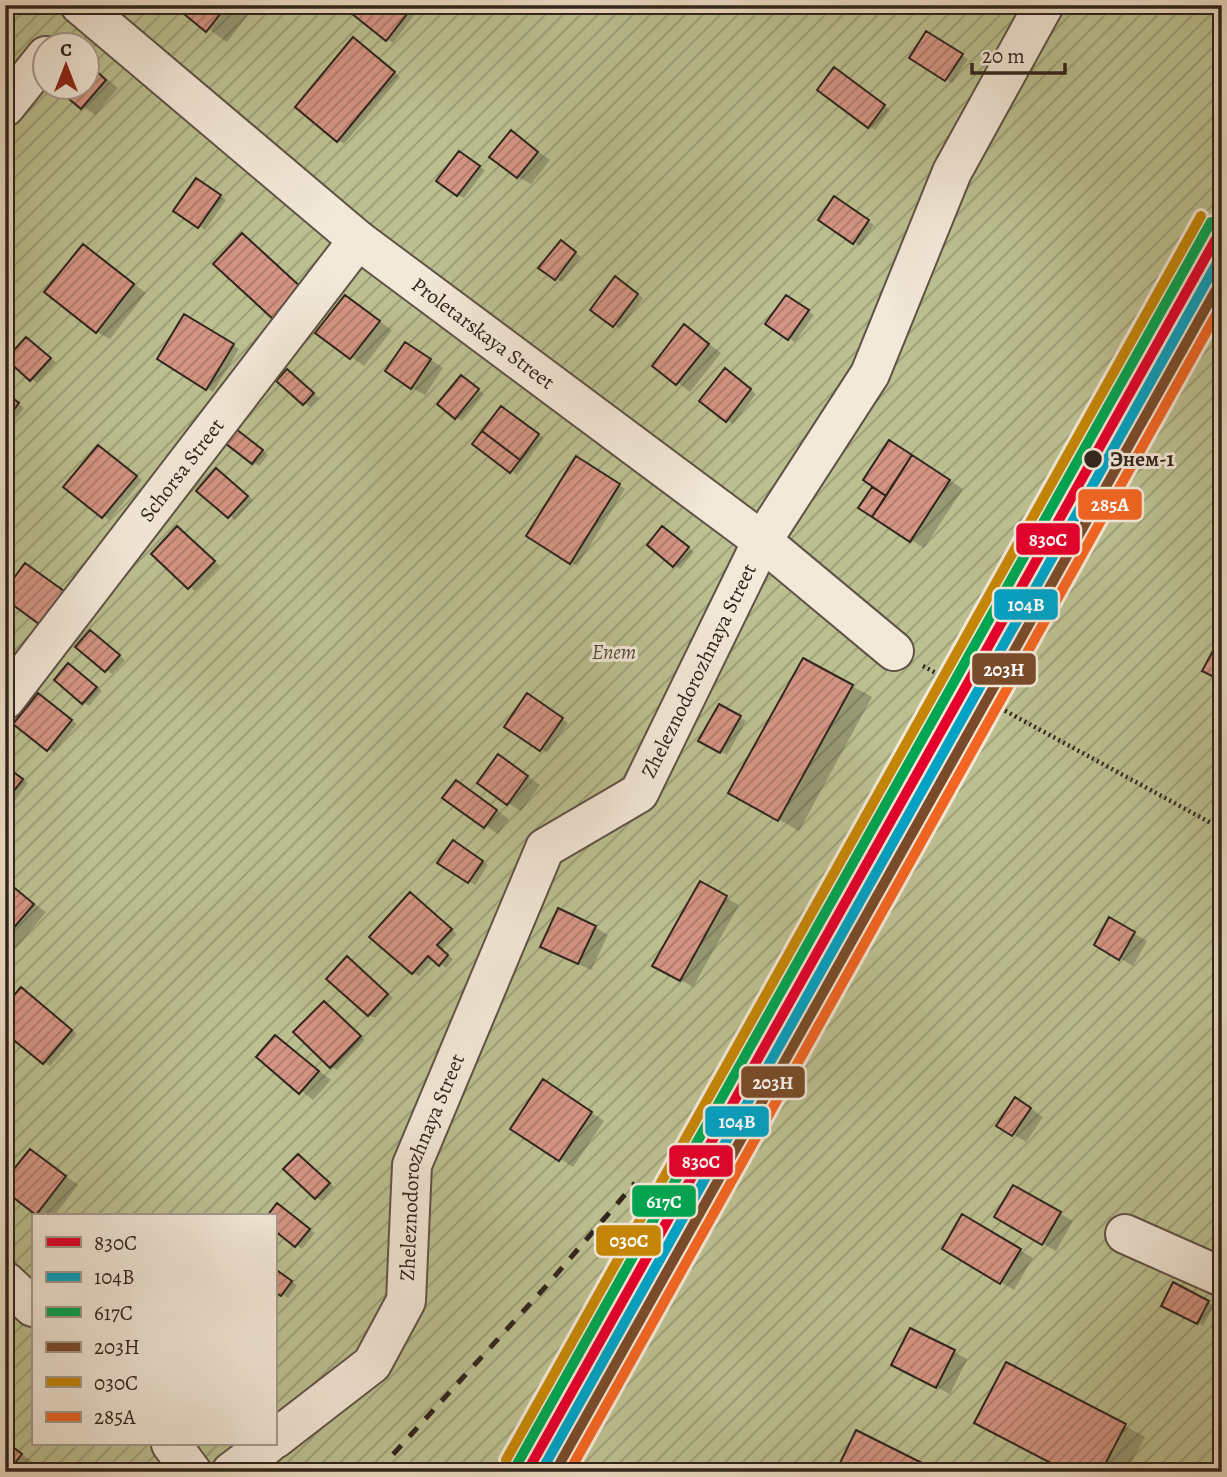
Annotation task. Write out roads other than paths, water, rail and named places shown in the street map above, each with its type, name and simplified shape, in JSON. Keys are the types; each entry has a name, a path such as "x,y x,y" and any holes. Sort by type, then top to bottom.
{"street":[{"name":"Zheleznodorozhnaya Street","path":"276,1437 372,1364 406,1301 412,1166 545,848 639,793 762,541 870,374 952,172 1044,5"},
{"name":"Proletarskaya Street","path":"83,6 358,240 762,541 894,651"},
{"path":"64,32 83,6"},
{"path":"5,107 32,73"},
{"name":"Schorsa Street","path":"5,701 358,240"},
{"path":"1125,1234 1222,1278"},
{"path":"5,1281 32,1306"},
{"path":"172,1446 192,1472"},
{"path":"231,1472 265,1446"}],"railway":[{"path":"377,1472 548,1284 635,1183"}],"place":[{"name":"Энем-1","path":"1093,459"}],"park label":[{"name":"Enem","path":"614,652"}]}
